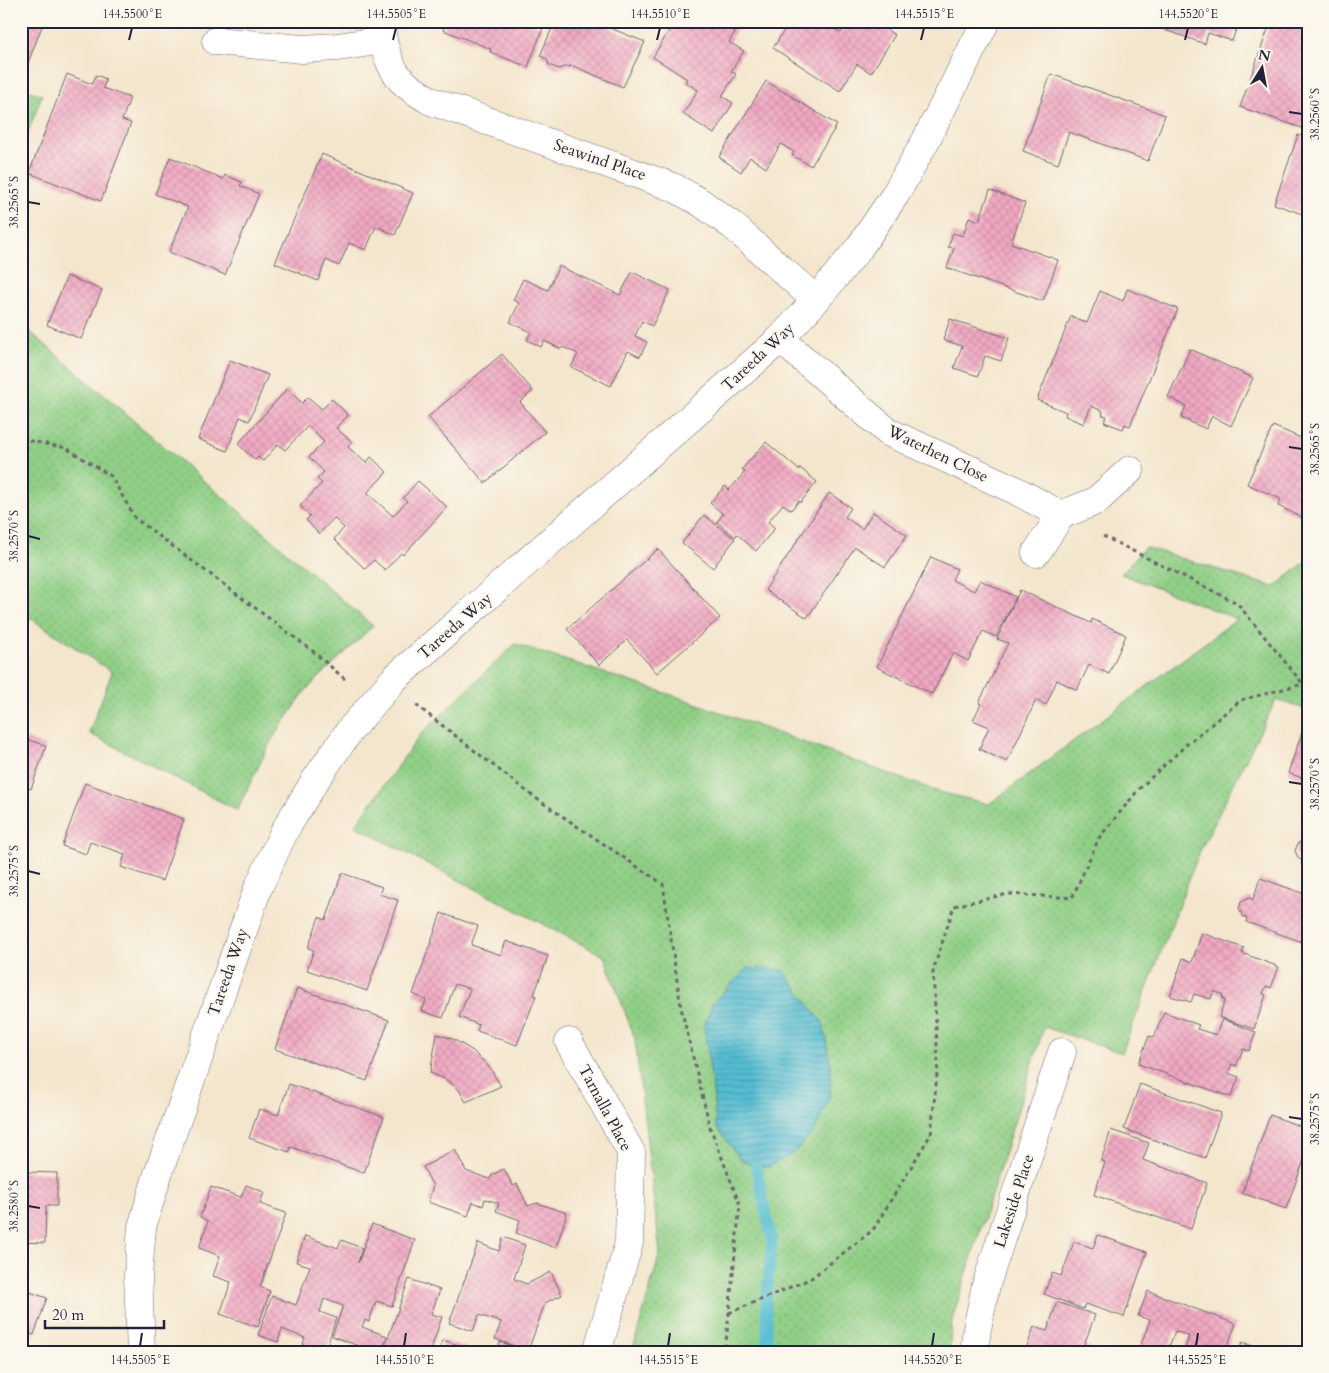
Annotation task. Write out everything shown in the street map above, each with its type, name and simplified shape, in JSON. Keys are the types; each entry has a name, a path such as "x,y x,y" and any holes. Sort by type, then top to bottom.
{"street":[{"name":"Tareeda Way","path":"141,1352 138,1276 142,1227 157,1177 258,888 285,830 316,779 350,730 381,694 780,339 816,300 859,248 896,195 930,134 986,21"},
{"name":"Seawind Place","path":"216,41 302,50 338,47 383,31 394,73 409,88 431,101 673,186 700,202 733,226 816,300"},
{"name":"Waterhen Close","path":"780,339 888,432 1013,489 1061,515"},
{"path":"1036,553 1061,515 1096,501 1130,470"},
{"name":"Tarnalla Place","path":"569,1042 631,1152 629,1243 597,1352"},
{"name":"Lakeside Place","path":"974,1352 976,1329 986,1285 1062,1052"}],"path":[{"path":"21,439 66,448 110,476 135,518 314,652 381,694 663,884 683,1017 710,1127 740,1205 725,1352"},
{"path":"1061,515 1237,603 1303,684"},
{"path":"729,1313 810,1279 873,1230 932,1134 938,1064 933,971 954,906 1008,894 1072,898 1099,838 1139,789 1186,745 1241,700 1303,684 1308,685"}],"green space":[{"path":"21,88 42,95 21,151"},
{"path":"21,324 373,626 306,690 271,741 237,810 89,733 112,672 21,612"},
{"path":"1145,547 1274,587 1308,560 1308,710 1276,700 1199,853 1122,1053 1044,1027 952,1320 949,1352 632,1352 660,1253 635,1039 604,956 355,826 420,735 515,644 687,700 939,792 989,804 1237,619 1121,574"}],"water":[{"path":"747,968 783,970 823,1023 831,1066 830,1096 815,1130 795,1152 768,1167 756,1166 741,1160 716,1126 704,1027 712,1004"}],"building":[{"path":"21,21 44,21 21,81"},
{"path":"447,21 526,21 543,28 528,67 490,52 491,49 443,30"},
{"path":"555,21 612,21 610,28 645,42 623,87 571,65 570,67 566,66 559,69 549,65 547,59 540,56"},
{"path":"675,21 731,21 739,26 729,42 744,51 731,71 736,74 722,96 733,103 714,134 683,114 698,90 685,82 687,79 653,57"},
{"path":"790,21 822,21 841,33 848,21 872,21 895,35 871,73 857,64 840,91 773,48"},
{"path":"1168,21 1239,21 1232,41 1208,33 1205,44 1165,30"},
{"path":"1271,21 1308,21 1308,111 1302,128 1240,107"},
{"path":"67,74 92,84 96,75 106,79 103,88 130,98 122,120 131,123 101,201 29,173"},
{"path":"1051,74 1165,115 1148,161 1069,132 1058,164 1023,151"},
{"path":"766,81 837,125 811,166 792,155 794,152 781,144 766,168 750,157 741,172 719,157"},
{"path":"1298,135 1308,138 1308,216 1274,204"},
{"path":"322,154 413,193 395,235 376,226 366,250 349,243 339,266 326,260 318,281 275,263"},
{"path":"170,157 223,179 225,175 242,182 240,186 259,194 225,275 169,252 188,207 155,194"},
{"path":"990,190 1025,203 1011,243 1058,260 1043,301 947,268 954,248 948,247 953,233 963,236 969,217 979,221"},
{"path":"559,266 620,295 632,272 670,290 652,326 642,321 635,336 647,342 640,357 628,351 611,386 571,367 578,354 544,341 541,347 527,340 531,332 510,322 519,303 513,300 523,279 548,290"},
{"path":"67,276 102,290 81,339 47,325"},
{"path":"1127,289 1178,309 1130,426 1125,424 1123,429 1104,422 1107,416 1102,415 1103,411 1091,406 1084,424 1065,416 1066,412 1037,400 1071,316 1087,323 1100,291 1123,301"},
{"path":"950,319 1009,338 1001,361 985,356 978,376 954,368 962,346 943,340"},
{"path":"1190,349 1253,378 1231,426 1212,416 1206,429 1181,418 1186,406 1168,397"},
{"path":"502,354 533,391 520,402 545,432 485,483 428,417"},
{"path":"230,360 268,375 249,421 240,417 227,451 198,439"},
{"path":"287,389 302,403 308,397 322,409 332,399 348,415 336,428 352,442 348,447 366,463 371,457 387,472 367,493 393,516 407,501 403,498 418,481 447,507 403,555 401,553 385,570 374,560 365,569 334,539 344,528 334,518 319,534 306,520 310,516 300,506 322,483 317,479 324,472 309,457 324,442 308,426 285,450 278,444 263,461 258,457 255,460 238,444"},
{"path":"1273,426 1308,441 1308,520 1278,506 1281,499 1247,484"},
{"path":"766,442 799,470 800,468 817,482 800,503 799,501 791,510 783,504 768,522 775,528 756,551 737,534 735,537 717,522 723,514 710,503 725,486 729,490 745,472 742,469"},
{"path":"829,493 851,508 845,517 862,529 873,512 907,535 885,567 855,547 807,618 765,590"},
{"path":"704,515 735,539 713,568 682,543"},
{"path":"658,549 720,618 657,673 627,640 599,665 567,629"},
{"path":"931,557 957,569 952,580 974,591 980,580 1016,597 996,637 983,631 968,661 953,653 932,694 877,667"},
{"path":"1020,590 1091,623 1092,619 1126,635 1109,674 1089,665 1077,690 1057,680 1046,705 1036,700 1007,762 979,749 989,727 973,720 981,704 979,703 1008,643 997,639"},
{"path":"1304,727 1308,728 1308,780 1288,773"},
{"path":"21,737 46,746 31,789 21,785"},
{"path":"85,783 184,819 162,881 121,867 125,854 90,842 86,854 62,846"},
{"path":"1308,840 1308,866 1301,864 1303,860 1299,859 1295,851 1298,843"},
{"path":"342,873 382,887 379,894 398,900 367,991 307,970 314,950 308,948 319,917 326,920"},
{"path":"1260,878 1308,895 1308,944 1246,922 1247,918 1243,917 1239,909 1241,902 1249,898 1253,900"},
{"path":"441,913 478,926 471,945 501,955 506,941 548,956 534,995 536,996 517,1045 477,1031 479,1025 459,1017 470,989 455,984 443,1018 422,1011 426,1000 413,994"},
{"path":"1202,933 1244,948 1242,953 1279,967 1271,988 1266,986 1263,994 1266,995 1254,1029 1219,1017 1225,1000 1222,999 1223,995 1214,991 1211,999 1194,994 1191,1002 1170,996 1183,958 1192,962"},
{"path":"297,988 389,1020 367,1081 275,1049"},
{"path":"1164,1012 1199,1025 1197,1029 1216,1035 1222,1019 1256,1032 1249,1051 1243,1049 1236,1066 1232,1064 1228,1073 1239,1077 1231,1097 1138,1064 1149,1036 1154,1037"},
{"path":"437,1034 453,1039 473,1051 489,1067 501,1086 466,1102 459,1090 445,1079 430,1073"},
{"path":"289,1084 384,1117 364,1173 291,1147 289,1152 249,1138 259,1109 278,1115"},
{"path":"1140,1084 1221,1113 1205,1158 1124,1129"},
{"path":"1270,1115 1308,1129 1308,1149 1286,1209 1242,1193"},
{"path":"1111,1130 1149,1143 1143,1160 1207,1183 1191,1229 1094,1195 1105,1162 1101,1161"},
{"path":"455,1150 466,1171 490,1179 492,1175 504,1169 513,1186 517,1184 528,1206 537,1203 567,1213 556,1248 516,1233 520,1220 496,1211 499,1203 485,1199 483,1206 473,1202 468,1216 428,1202 433,1186 423,1167"},
{"path":"21,1172 57,1173 57,1206 46,1206 45,1243 21,1242"},
{"path":"246,1185 264,1192 260,1204 286,1213 260,1287 270,1291 258,1327 220,1314 231,1282 213,1276 220,1256 199,1248 208,1221 200,1217 211,1187 241,1197"},
{"path":"372,1224 415,1240 392,1306 376,1301 369,1322 365,1320 362,1327 387,1336 382,1352 359,1352 361,1347 332,1336 343,1306 324,1299 320,1312 336,1318 325,1352 300,1352 305,1338 282,1329 278,1342 258,1335 272,1296 296,1305 310,1266 296,1262 305,1236 338,1248 341,1240 362,1248 358,1263"},
{"path":"1098,1235 1147,1252 1124,1317 1085,1304 1083,1309 1044,1294 1052,1273 1061,1276 1074,1242 1093,1248"},
{"path":"503,1237 525,1245 514,1279 527,1284 551,1272 562,1295 545,1303 528,1351 495,1339 501,1322 479,1315 473,1331 449,1323 478,1243 499,1251"},
{"path":"409,1279 440,1290 431,1314 442,1317 430,1352 408,1350 408,1352 383,1352"},
{"path":"21,1289 47,1298 34,1335 21,1330"},
{"path":"1148,1291 1236,1324 1226,1349 1215,1345 1212,1352 1184,1352 1189,1336 1175,1331 1167,1352 1138,1352 1150,1320 1138,1316"},
{"path":"1057,1302 1095,1315 1084,1345 1103,1352 1025,1352 1034,1327 1047,1331"},
{"path":"443,1340 467,1348 466,1352 439,1352"},
{"path":"500,1342 527,1351 527,1352 497,1352"},
{"path":"1242,1342 1267,1352 1239,1352"}],"waterway":[{"path":"756,1166 772,1240 766,1305 768,1352"}]}
